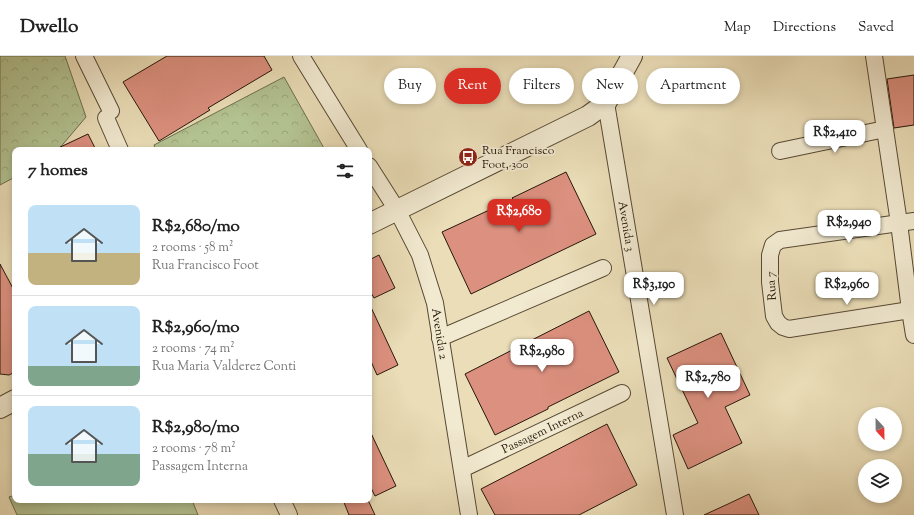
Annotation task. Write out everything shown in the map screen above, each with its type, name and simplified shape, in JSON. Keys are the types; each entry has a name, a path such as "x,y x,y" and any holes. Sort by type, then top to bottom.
{"street":[{"path":"85,56 119,147"},
{"path":"301,56 357,147"},
{"path":"625,68 632,56"},
{"path":"874,56 885,129 906,222 910,310 914,335"},
{"path":"372,222 588,116 605,104"},
{"name":"Avenida 3","path":"606,104 675,515"},
{"path":"780,151 885,129"},
{"name":"Avenida 2","path":"372,171 397,210 420,255 435,303 469,515"},
{"name":"Rua 7","path":"906,222 780,240 773,245 770,255 770,282 774,316 778,323 789,329 910,310"},
{"path":"440,338 603,268"},
{"name":"Passagem Interna","path":"462,469 622,393"},
{"path":"0,408 12,402"},
{"path":"283,503 289,515"}],"green space":[{"path":"0,56 65,56 86,117 61,147 12,147 12,179 0,185"},
{"path":"284,77 323,147 155,147 154,145"},
{"path":"12,496 12,503 193,503 198,515 17,515 9,497"}],"building":[{"path":"167,56 264,56 272,70 208,108 210,110 159,141 123,82"},
{"path":"914,75 914,125 894,128 887,79"},
{"path":"88,134 94,147 60,147"},
{"path":"566,172 596,234 471,294 442,232 513,199 512,198"},
{"path":"379,255 395,288 374,298 372,294 372,258"},
{"path":"0,264 12,286 12,374 9,375 0,374"},
{"path":"372,309 398,365 377,375 372,364"},
{"path":"589,311 619,372 495,435 465,374"},
{"path":"721,333 750,395 725,407 742,443 688,469 673,435 698,423 667,358"},
{"path":"607,424 637,485 579,515 495,515 481,489"},
{"path":"372,435 396,486 375,496 372,490"},
{"path":"749,494 759,515 704,515 728,504"},
{"path":"344,503 369,503 375,515 349,515"}],"place":[{"name":"Rua Francisco Foot, 300","path":"468,157"}]}
